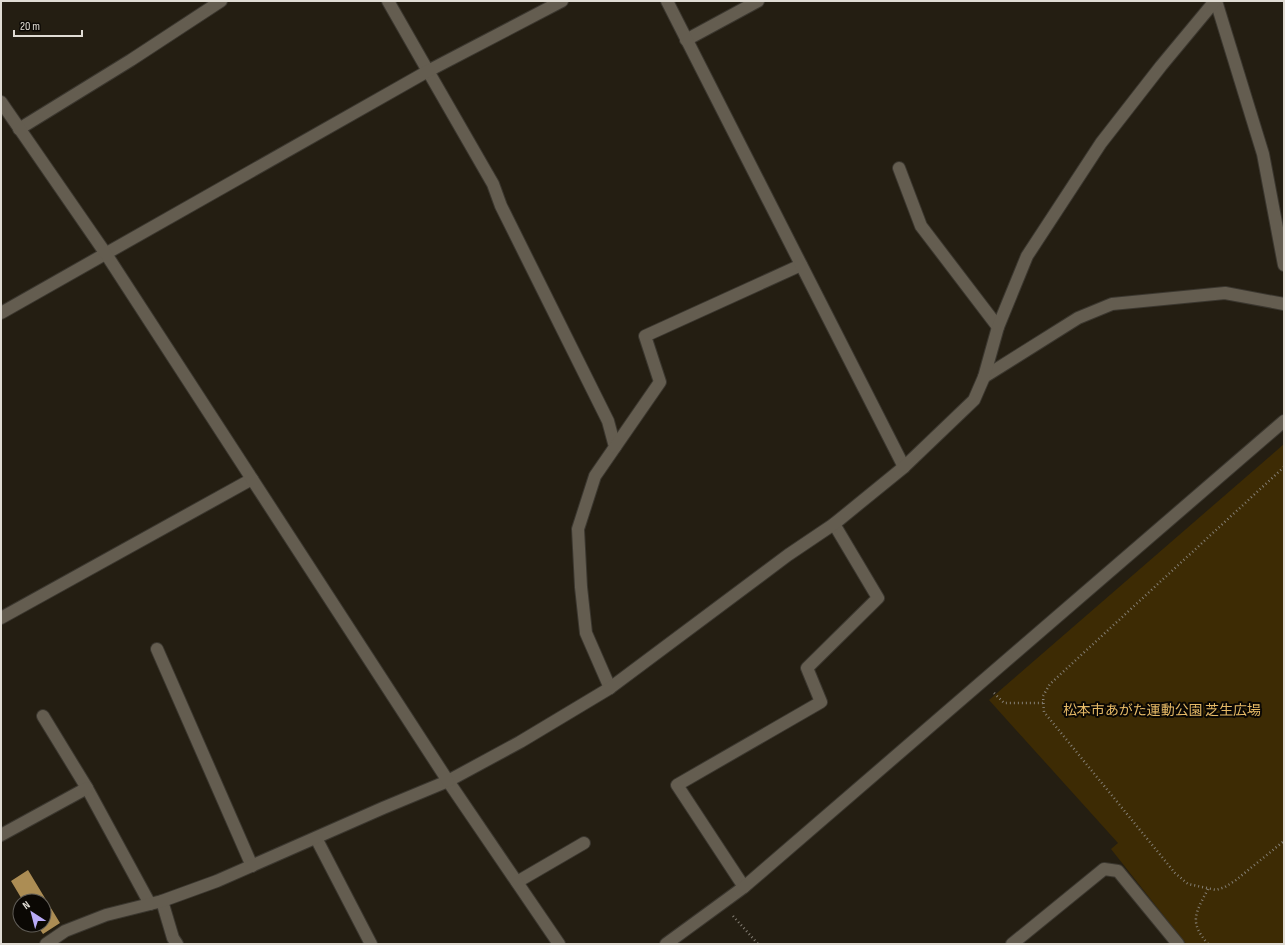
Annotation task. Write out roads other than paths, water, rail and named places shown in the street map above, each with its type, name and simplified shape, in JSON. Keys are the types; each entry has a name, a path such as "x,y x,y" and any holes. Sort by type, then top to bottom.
{"street":[{"path":"19,129 221,1"},
{"path":"388,1 493,184 501,206 608,421 615,447"},
{"path":"1,313 428,71 562,1"},
{"path":"667,1 904,467"},
{"path":"686,40 758,1"},
{"path":"1215,1 1263,154 1284,265"},
{"path":"46,944 66,930 106,915 156,903 217,881 448,781 520,742 610,688 788,555 834,524 904,467 974,400 984,377 998,327 1027,256 1101,143 1161,66 1215,1"},
{"path":"1,102 106,254 448,781 559,944"},
{"path":"898,168 921,226 998,327"},
{"path":"610,688 586,633 581,587 578,529 595,476 660,382 645,336 801,265"},
{"path":"984,377 1078,318 1112,304 1225,293 1284,304"},
{"path":"666,944 744,887 1284,421"},
{"path":"1,618 252,479"},
{"path":"744,887 677,785 821,702 807,668 878,598 834,524"},
{"path":"157,649 252,866"},
{"path":"43,716 156,903 177,944"},
{"path":"2,840 87,788"},
{"path":"316,838 371,944"},
{"path":"517,882 584,843"},
{"path":"1012,944 1104,869 1118,871 1178,944"}],"park label":[{"name":"松本市あがた運動公園 芝生広場","path":"1162,710"}]}
